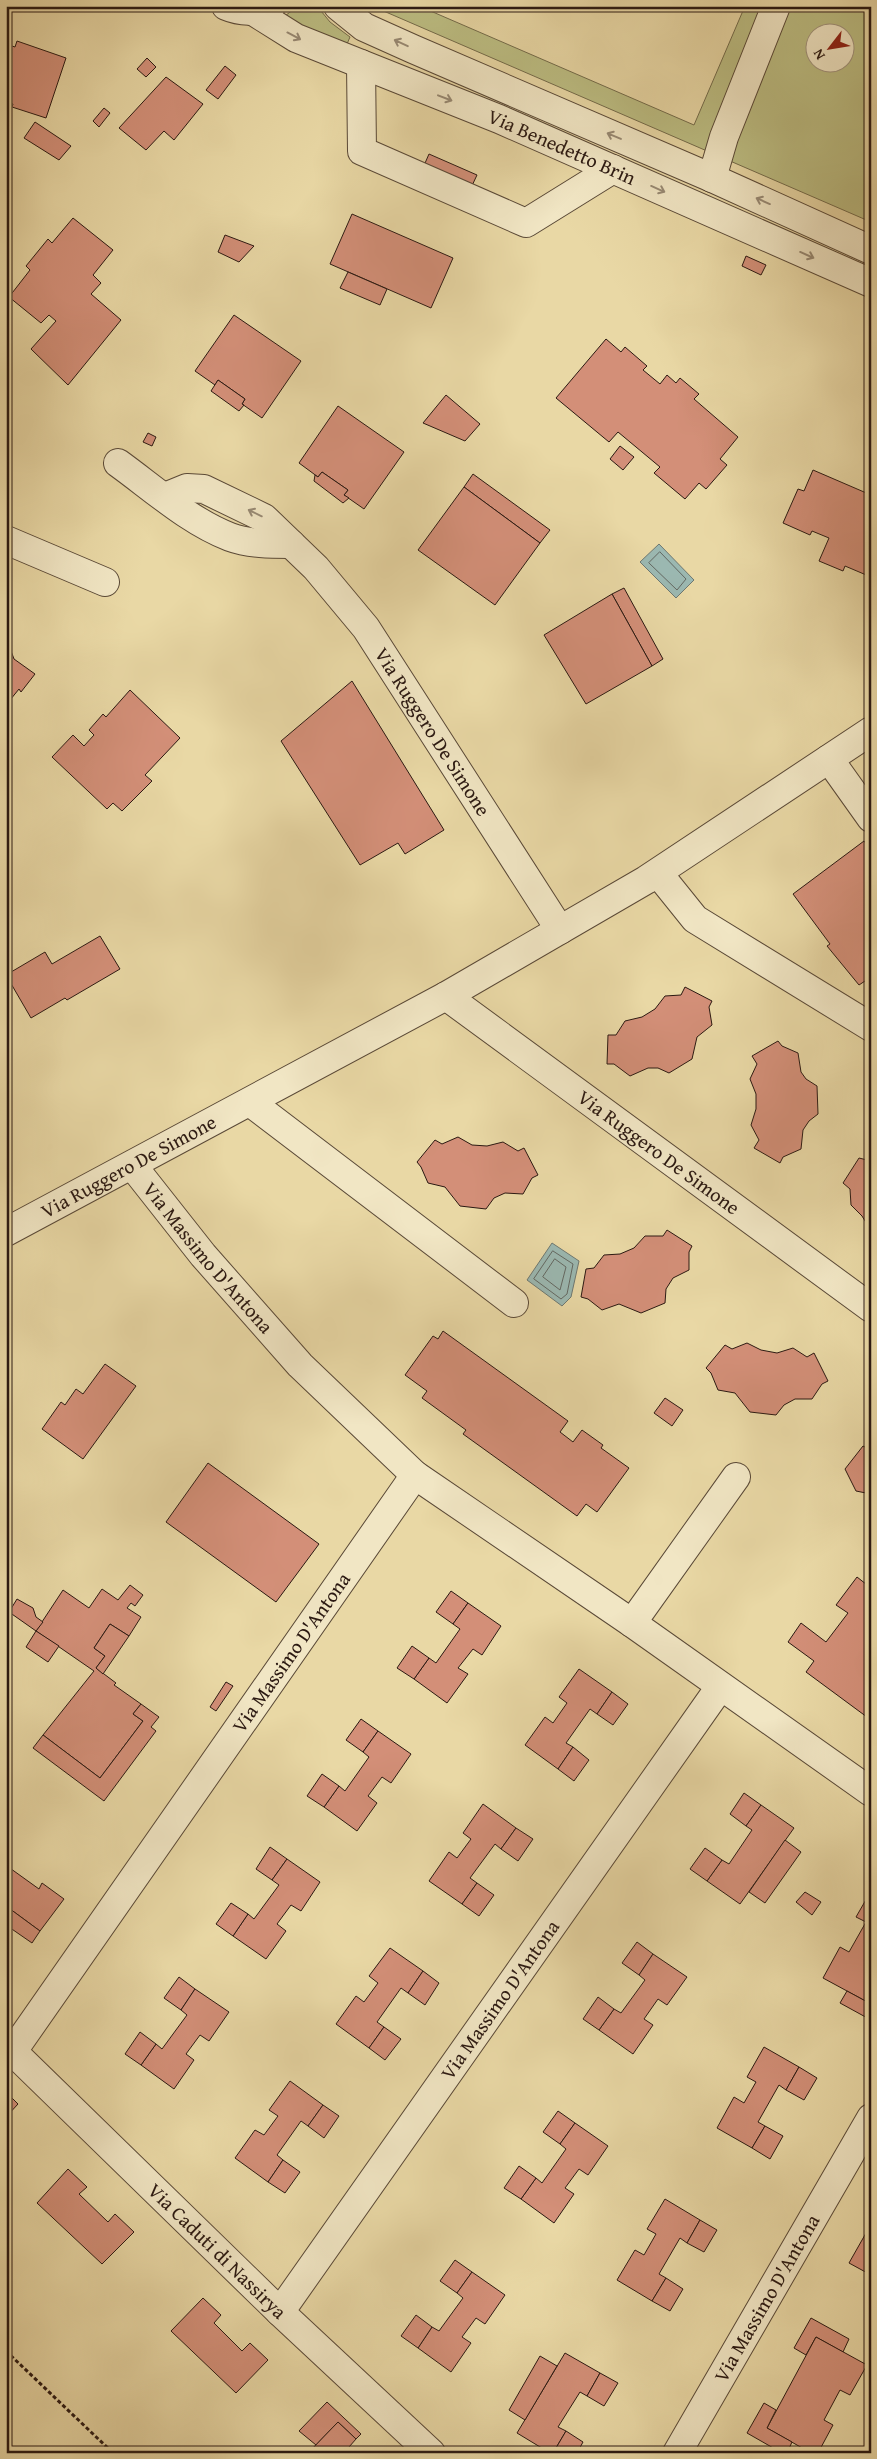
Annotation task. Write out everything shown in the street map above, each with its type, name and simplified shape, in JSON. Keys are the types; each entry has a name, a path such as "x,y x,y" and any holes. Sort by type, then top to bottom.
{"street":[{"name":"Via Benedetto Brin","path":"226,6 234,9 262,8 296,38 499,119 871,283"},
{"name":"Via Benedetto Brin","path":"338,6 364,27 712,178 871,250"},
{"path":"712,178 724,137 776,6"},
{"path":"361,64 362,151 526,223 613,169"},
{"name":"Via Ruggero De Simone","path":"118,463 186,513 231,537 258,543 291,544 316,568 366,628 560,930"},
{"path":"6,540 104,582"},
{"name":"Via Ruggero De Simone","path":"6,1232 446,996 560,930 658,873 871,731"},
{"path":"829,759 871,818"},
{"path":"658,873 695,919 871,1027"},
{"name":"Via Ruggero De Simone","path":"446,996 871,1308"},
{"path":"250,1102 514,1303"},
{"name":"Via Massimo D'Antona","path":"132,1165 203,1255 300,1365 415,1475 632,1623 871,1792"},
{"name":"Via Massimo D'Antona","path":"10,2048 415,1475"},
{"path":"632,1623 736,1477"},
{"name":"Via Massimo D'Antona","path":"280,2312 720,1687"},
{"name":"Via Caduti di Nassirya","path":"10,2048 280,2312 431,2453"},
{"name":"Via Massimo D'Antona","path":"677,2453 871,2118"}],"path":[{"path":"6,2351 113,2453"}],"green space":[{"path":"298,6 317,6 330,22 350,37 347,44 281,19"},
{"path":"372,6 419,6 694,125 745,6 871,6 871,222"}],"water":[{"path":"659,544 694,580 676,598 640,562"},
{"path":"552,1243 579,1261 571,1297 562,1306 527,1280"}],"building":[{"path":"17,41 66,58 46,118 12,107 13,104 6,102 6,44 15,47"},
{"path":"147,58 156,67 146,77 137,69"},
{"path":"225,66 236,75 218,99 206,90"},
{"path":"166,77 203,104 174,140 164,131 146,150 119,128"},
{"path":"104,108 110,113 99,127 93,121"},
{"path":"35,122 71,146 59,160 24,138"},
{"path":"429,154 477,175 462,207 415,186"},
{"path":"352,214 453,258 431,308 330,264"},
{"path":"73,218 113,250 93,275 101,283 91,294 121,320 68,385 31,349 56,321 49,315 41,323 9,297 30,270 26,266 48,239 52,243"},
{"path":"225,235 254,246 239,262 218,252"},
{"path":"746,256 766,265 761,275 742,266"},
{"path":"348,272 387,289 380,305 340,288"},
{"path":"234,315 301,361 262,418 242,404 245,399 218,380 215,385 195,371"},
{"path":"606,339 621,352 625,347 647,366 643,370 660,384 667,375 676,383 680,378 699,394 694,399 738,437 720,459 727,465 706,489 699,483 685,499 654,473 660,467 618,432 609,442 556,398"},
{"path":"218,380 245,399 242,404 244,405 239,411 211,391"},
{"path":"446,395 480,424 465,441 423,423"},
{"path":"338,406 404,452 364,509 344,495 348,490 322,472 318,477 299,463"},
{"path":"148,433 156,437 152,446 143,442"},
{"path":"620,446 634,457 623,470 610,459"},
{"path":"813,470 871,495 871,577 845,566 843,571 819,561 829,538 812,531 810,535 783,523 798,489 804,491"},
{"path":"322,472 348,490 344,495 349,498 343,503 314,481 315,475 318,477"},
{"path":"473,474 550,530 540,543 464,487"},
{"path":"464,487 540,543 495,605 418,550"},
{"path":"624,588 663,659 652,666 612,594"},
{"path":"612,594 652,666 586,704 544,635"},
{"path":"6,649 11,651 14,659 35,674 21,692 19,689 6,705"},
{"path":"352,681 444,830 405,854 398,843 360,865 281,741"},
{"path":"130,690 180,738 145,775 152,781 122,811 113,803 107,809 52,757 73,735 84,746 94,735 89,730 103,714 106,717"},
{"path":"864,841 871,850 871,977 859,985 827,946 830,944 793,894"},
{"path":"100,936 120,969 67,1000 65,998 31,1018 6,975 45,952 52,964"},
{"path":"685,987 712,1001 709,1007 712,1025 697,1037 692,1059 669,1073 658,1068 648,1068 630,1076 614,1064 607,1064 608,1035 616,1035 625,1021 642,1017 655,1009 665,996 681,995"},
{"path":"778,1041 782,1046 798,1053 801,1072 806,1079 817,1086 818,1114 809,1121 803,1130 801,1149 783,1157 780,1163 754,1148 759,1140 751,1125 756,1109 756,1094 750,1079 757,1064 752,1056"},
{"path":"458,1137 472,1145 487,1146 503,1142 518,1151 524,1148 538,1175 532,1178 523,1194 505,1193 494,1198 486,1209 460,1206 445,1187 428,1183 417,1162 435,1140 442,1144"},
{"path":"859,1158 871,1161 871,1237 870,1229 862,1216 851,1205 850,1189 843,1183"},
{"path":"667,1230 692,1246 689,1252 689,1270 673,1278 666,1289 665,1303 641,1313 619,1304 602,1310 588,1299 581,1297 586,1269 594,1268 604,1255 620,1254 634,1248 645,1236 663,1236"},
{"path":"443,1331 568,1421 560,1432 573,1442 582,1430 603,1445 601,1448 629,1468 597,1512 586,1504 577,1516 463,1434 466,1430 422,1398 427,1391 405,1375 433,1336 438,1339"},
{"path":"747,1343 761,1350 777,1353 793,1348 807,1357 814,1353 828,1381 822,1384 812,1399 795,1399 784,1405 776,1415 750,1412 735,1393 718,1390 711,1373 706,1368 725,1345 732,1349"},
{"path":"105,1364 136,1386 83,1459 42,1429 61,1402 65,1405 76,1389 83,1394"},
{"path":"665,1398 683,1410 672,1426 654,1413"},
{"path":"863,1446 871,1450 871,1494 856,1491 845,1469"},
{"path":"208,1463 319,1544 276,1602 166,1522"},
{"path":"857,1577 871,1588 871,1720 806,1672 814,1661 788,1642 801,1623 826,1642 848,1613 836,1605"},
{"path":"130,1585 143,1595 135,1606 131,1603 127,1608 141,1617 129,1636 110,1624 94,1648 105,1656 96,1668 116,1683 114,1685 141,1704 133,1714 143,1721 100,1778 43,1735 94,1671 36,1631 63,1590 89,1608 102,1589 118,1600"},
{"path":"451,1591 468,1603 453,1624 436,1612"},
{"path":"17,1599 33,1608 36,1617 43,1622 36,1631 9,1612"},
{"path":"468,1603 501,1626 482,1655 473,1649 458,1668 468,1674 447,1703 414,1679 429,1658 436,1663 460,1629 453,1624"},
{"path":"110,1624 129,1636 103,1674 96,1668 105,1656 94,1648"},
{"path":"36,1631 59,1646 48,1662 26,1647"},
{"path":"412,1646 429,1658 414,1679 397,1668"},
{"path":"579,1669 612,1692 597,1714 590,1709 566,1743 573,1747 558,1769 525,1745 545,1717 553,1723 567,1703 559,1697"},
{"path":"226,1682 233,1686 216,1711 210,1707"},
{"path":"612,1692 628,1704 613,1725 597,1714"},
{"path":"141,1704 159,1717 151,1727 156,1731 104,1801 33,1748 43,1735 100,1778 143,1721 133,1714"},
{"path":"361,1719 378,1731 363,1752 346,1740"},
{"path":"378,1731 411,1754 391,1783 382,1777 368,1796 377,1803 357,1831 324,1807 339,1786 345,1791 369,1757 363,1752"},
{"path":"573,1747 589,1760 574,1781 558,1769"},
{"path":"322,1774 339,1786 324,1807 307,1796"},
{"path":"744,1793 761,1805 746,1826 730,1814"},
{"path":"483,1804 516,1828 501,1849 495,1844 470,1878 477,1883 462,1904 429,1881 449,1852 457,1858 471,1839 463,1833"},
{"path":"761,1805 794,1828 740,1904 707,1881 722,1860 729,1864 752,1830 746,1826"},
{"path":"516,1828 533,1839 518,1861 501,1849"},
{"path":"785,1840 801,1852 765,1903 749,1892"},
{"path":"270,1847 287,1859 272,1880 256,1869"},
{"path":"705,1848 722,1860 707,1881 690,1869"},
{"path":"6,1857 11,1861 7,1866 39,1889 42,1883 64,1899 40,1931 6,1906"},
{"path":"287,1859 320,1882 301,1911 291,1905 277,1924 286,1931 266,1959 233,1936 248,1914 254,1919 279,1885 272,1880"},
{"path":"477,1883 494,1895 479,1916 462,1904"},
{"path":"871,1891 871,2004 823,1978 840,1947 849,1952 866,1922 856,1917"},
{"path":"805,1892 821,1902 812,1915 796,1902"},
{"path":"231,1903 248,1914 233,1936 216,1924"},
{"path":"6,1906 40,1931 32,1943 6,1925"},
{"path":"637,1942 653,1954 639,1975 622,1963"},
{"path":"390,1948 423,1971 408,1993 401,1988 377,2022 384,2027 369,2048 336,2024 356,1996 364,2002 378,1983 369,1976"},
{"path":"653,1954 687,1977 667,2005 658,1999 644,2019 653,2025 633,2054 599,2030 614,2009 621,2013 645,1980 639,1975"},
{"path":"423,1971 439,1983 425,2005 408,1993"},
{"path":"179,1977 195,1989 181,2010 164,1998"},
{"path":"195,1989 229,2012 209,2041 200,2035 186,2054 194,2060 174,2089 141,2065 156,2044 162,2049 187,2015 181,2010"},
{"path":"847,1991 871,2004 871,2020 840,2003"},
{"path":"598,1997 614,2009 599,2030 583,2019"},
{"path":"384,2027 401,2039 385,2060 369,2048"},
{"path":"140,2032 156,2044 141,2065 125,2054"},
{"path":"764,2047 799,2067 786,2090 779,2085 758,2122 765,2126 752,2148 717,2128 734,2097 744,2103 756,2082 747,2077"},
{"path":"799,2067 817,2078 804,2100 786,2090"},
{"path":"290,2081 323,2105 308,2126 301,2121 277,2155 283,2160 268,2182 235,2158 255,2130 264,2135 278,2116 269,2110"},
{"path":"6,2092 18,2104 6,2117"},
{"path":"323,2105 339,2116 324,2138 308,2126"},
{"path":"558,2111 575,2123 560,2144 543,2132"},
{"path":"575,2123 608,2146 588,2175 579,2169 565,2188 574,2194 554,2223 521,2199 536,2178 542,2183 566,2149 560,2144"},
{"path":"765,2126 783,2136 770,2159 752,2148"},
{"path":"283,2160 300,2172 285,2193 268,2182"},
{"path":"519,2166 536,2178 521,2199 504,2188"},
{"path":"68,2169 87,2187 79,2194 108,2222 115,2214 134,2232 102,2264 37,2203"},
{"path":"665,2199 700,2220 687,2243 680,2238 659,2274 666,2278 652,2301 617,2280 635,2250 644,2255 656,2234 647,2229"},
{"path":"700,2220 717,2230 704,2252 687,2243"},
{"path":"866,2233 871,2235 871,2253 868,2258 871,2259 871,2275 849,2263"},
{"path":"455,2260 472,2272 457,2293 440,2281"},
{"path":"472,2272 505,2295 485,2324 476,2318 462,2337 471,2343 451,2372 418,2348 432,2327 439,2331 463,2298 457,2293"},
{"path":"666,2278 683,2289 670,2311 652,2301"},
{"path":"203,2298 221,2315 214,2323 242,2351 250,2343 268,2360 236,2393 171,2331"},
{"path":"416,2315 432,2327 418,2348 401,2336"},
{"path":"811,2318 849,2339 843,2352 816,2337 806,2355 794,2348"},
{"path":"816,2337 867,2365 850,2395 840,2390 824,2420 833,2425 818,2453 811,2453 767,2428"},
{"path":"565,2353 600,2373 587,2396 580,2392 558,2427 566,2431 553,2453 550,2453 517,2433"},
{"path":"540,2356 557,2366 525,2420 509,2410"},
{"path":"600,2373 618,2383 604,2406 587,2396"},
{"path":"327,2402 361,2434 356,2439 338,2422 316,2445 299,2431"},
{"path":"764,2403 776,2410 767,2428 792,2442 787,2453 782,2453 747,2433"},
{"path":"338,2422 356,2439 349,2447 355,2453 308,2453"},
{"path":"566,2431 583,2442 577,2453 553,2453"}]}
